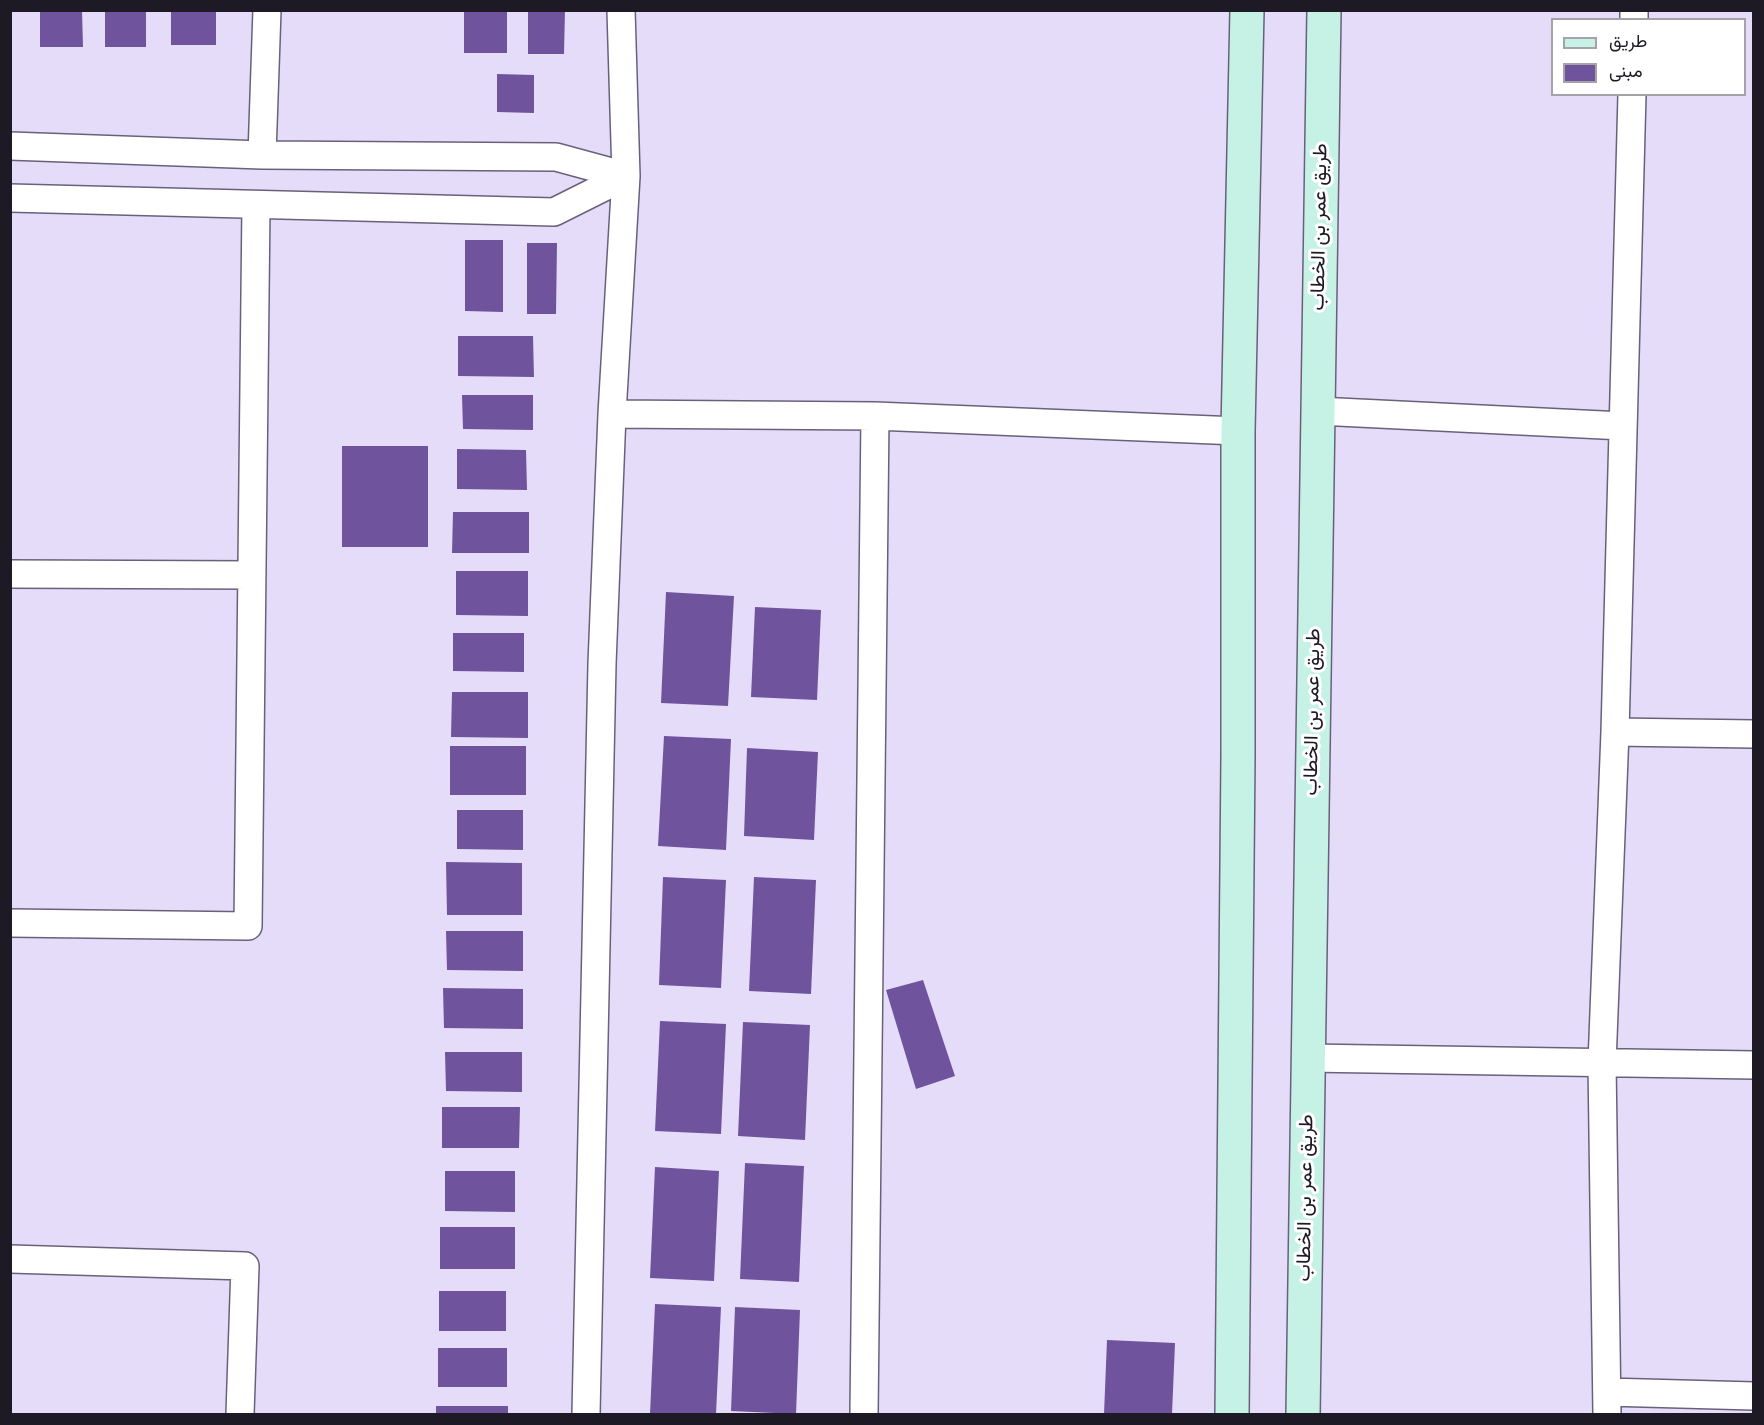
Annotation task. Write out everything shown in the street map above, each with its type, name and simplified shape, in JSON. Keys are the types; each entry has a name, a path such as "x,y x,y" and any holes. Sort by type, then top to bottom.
{"main road":[{"path":"1232,1414 1238,756 1238,431 1247,10"},
{"name":"طريق عمر بن الخطاب","path":"1303,1414 1324,10"}],"street":[{"path":"262,155 267,10"},
{"path":"586,1414 602,664 612,414 626,176 621,10"},
{"path":"1632,96 1615,732 1602,1063 1607,1403 1754,1396"},
{"path":"10,146 262,155 556,157 626,176"},
{"path":"10,198 554,212 626,176"},
{"path":"10,923 248,926 256,205"},
{"path":"1318,411 1623,426"},
{"path":"612,414 875,416 1238,431"},
{"path":"864,1414 875,416"},
{"path":"10,574 252,575"},
{"path":"1615,732 1754,734"},
{"path":"1308,1058 1754,1065"},
{"path":"10,1259 245,1266 240,1414"}],"building":[{"path":"40,10 82,10 83,47 40,47"},
{"path":"105,10 146,10 146,47 105,47"},
{"path":"171,10 216,10 216,45 171,45"},
{"path":"464,10 507,10 507,53 464,53"},
{"path":"528,10 565,10 564,54 528,54"},
{"path":"497,74 534,75 534,113 497,112"},
{"path":"465,240 503,240 503,312 465,311"},
{"path":"527,243 557,243 556,314 527,314"},
{"path":"458,336 533,336 534,377 458,376"},
{"path":"462,395 533,395 533,430 463,429"},
{"path":"342,446 428,446 428,547 342,547"},
{"path":"457,449 526,450 527,490 457,489"},
{"path":"453,512 529,512 529,553 452,553"},
{"path":"456,571 528,571 528,616 456,615"},
{"path":"666,592 734,596 728,706 661,703"},
{"path":"755,607 821,610 817,700 751,697"},
{"path":"453,633 524,633 524,672 453,671"},
{"path":"452,692 528,692 528,738 451,737"},
{"path":"664,736 731,739 726,850 658,846"},
{"path":"450,746 526,746 526,795 450,795"},
{"path":"747,748 818,752 814,840 744,836"},
{"path":"457,810 523,810 523,850 457,849"},
{"path":"446,862 522,863 522,915 447,915"},
{"path":"663,877 726,880 721,988 659,985"},
{"path":"754,877 816,880 811,994 749,991"},
{"path":"446,931 523,931 523,971 447,970"},
{"path":"923,980 955,1076 916,1089 886,990"},
{"path":"443,988 523,989 523,1029 444,1028"},
{"path":"660,1021 726,1024 721,1134 655,1131"},
{"path":"743,1022 810,1025 805,1140 738,1136"},
{"path":"445,1052 522,1052 522,1092 446,1091"},
{"path":"442,1107 520,1107 519,1148 442,1148"},
{"path":"745,1163 804,1166 799,1282 740,1279"},
{"path":"655,1167 719,1171 714,1281 650,1278"},
{"path":"445,1171 515,1171 515,1212 445,1211"},
{"path":"440,1227 515,1227 515,1269 440,1269"},
{"path":"439,1291 506,1291 506,1331 439,1331"},
{"path":"655,1304 721,1307 716,1414 650,1414"},
{"path":"735,1307 800,1310 796,1414 731,1411"},
{"path":"1107,1340 1175,1343 1172,1414 1104,1414"},
{"path":"438,1348 507,1348 507,1387 438,1387"},
{"path":"436,1406 508,1406 508,1414 436,1414"}]}
